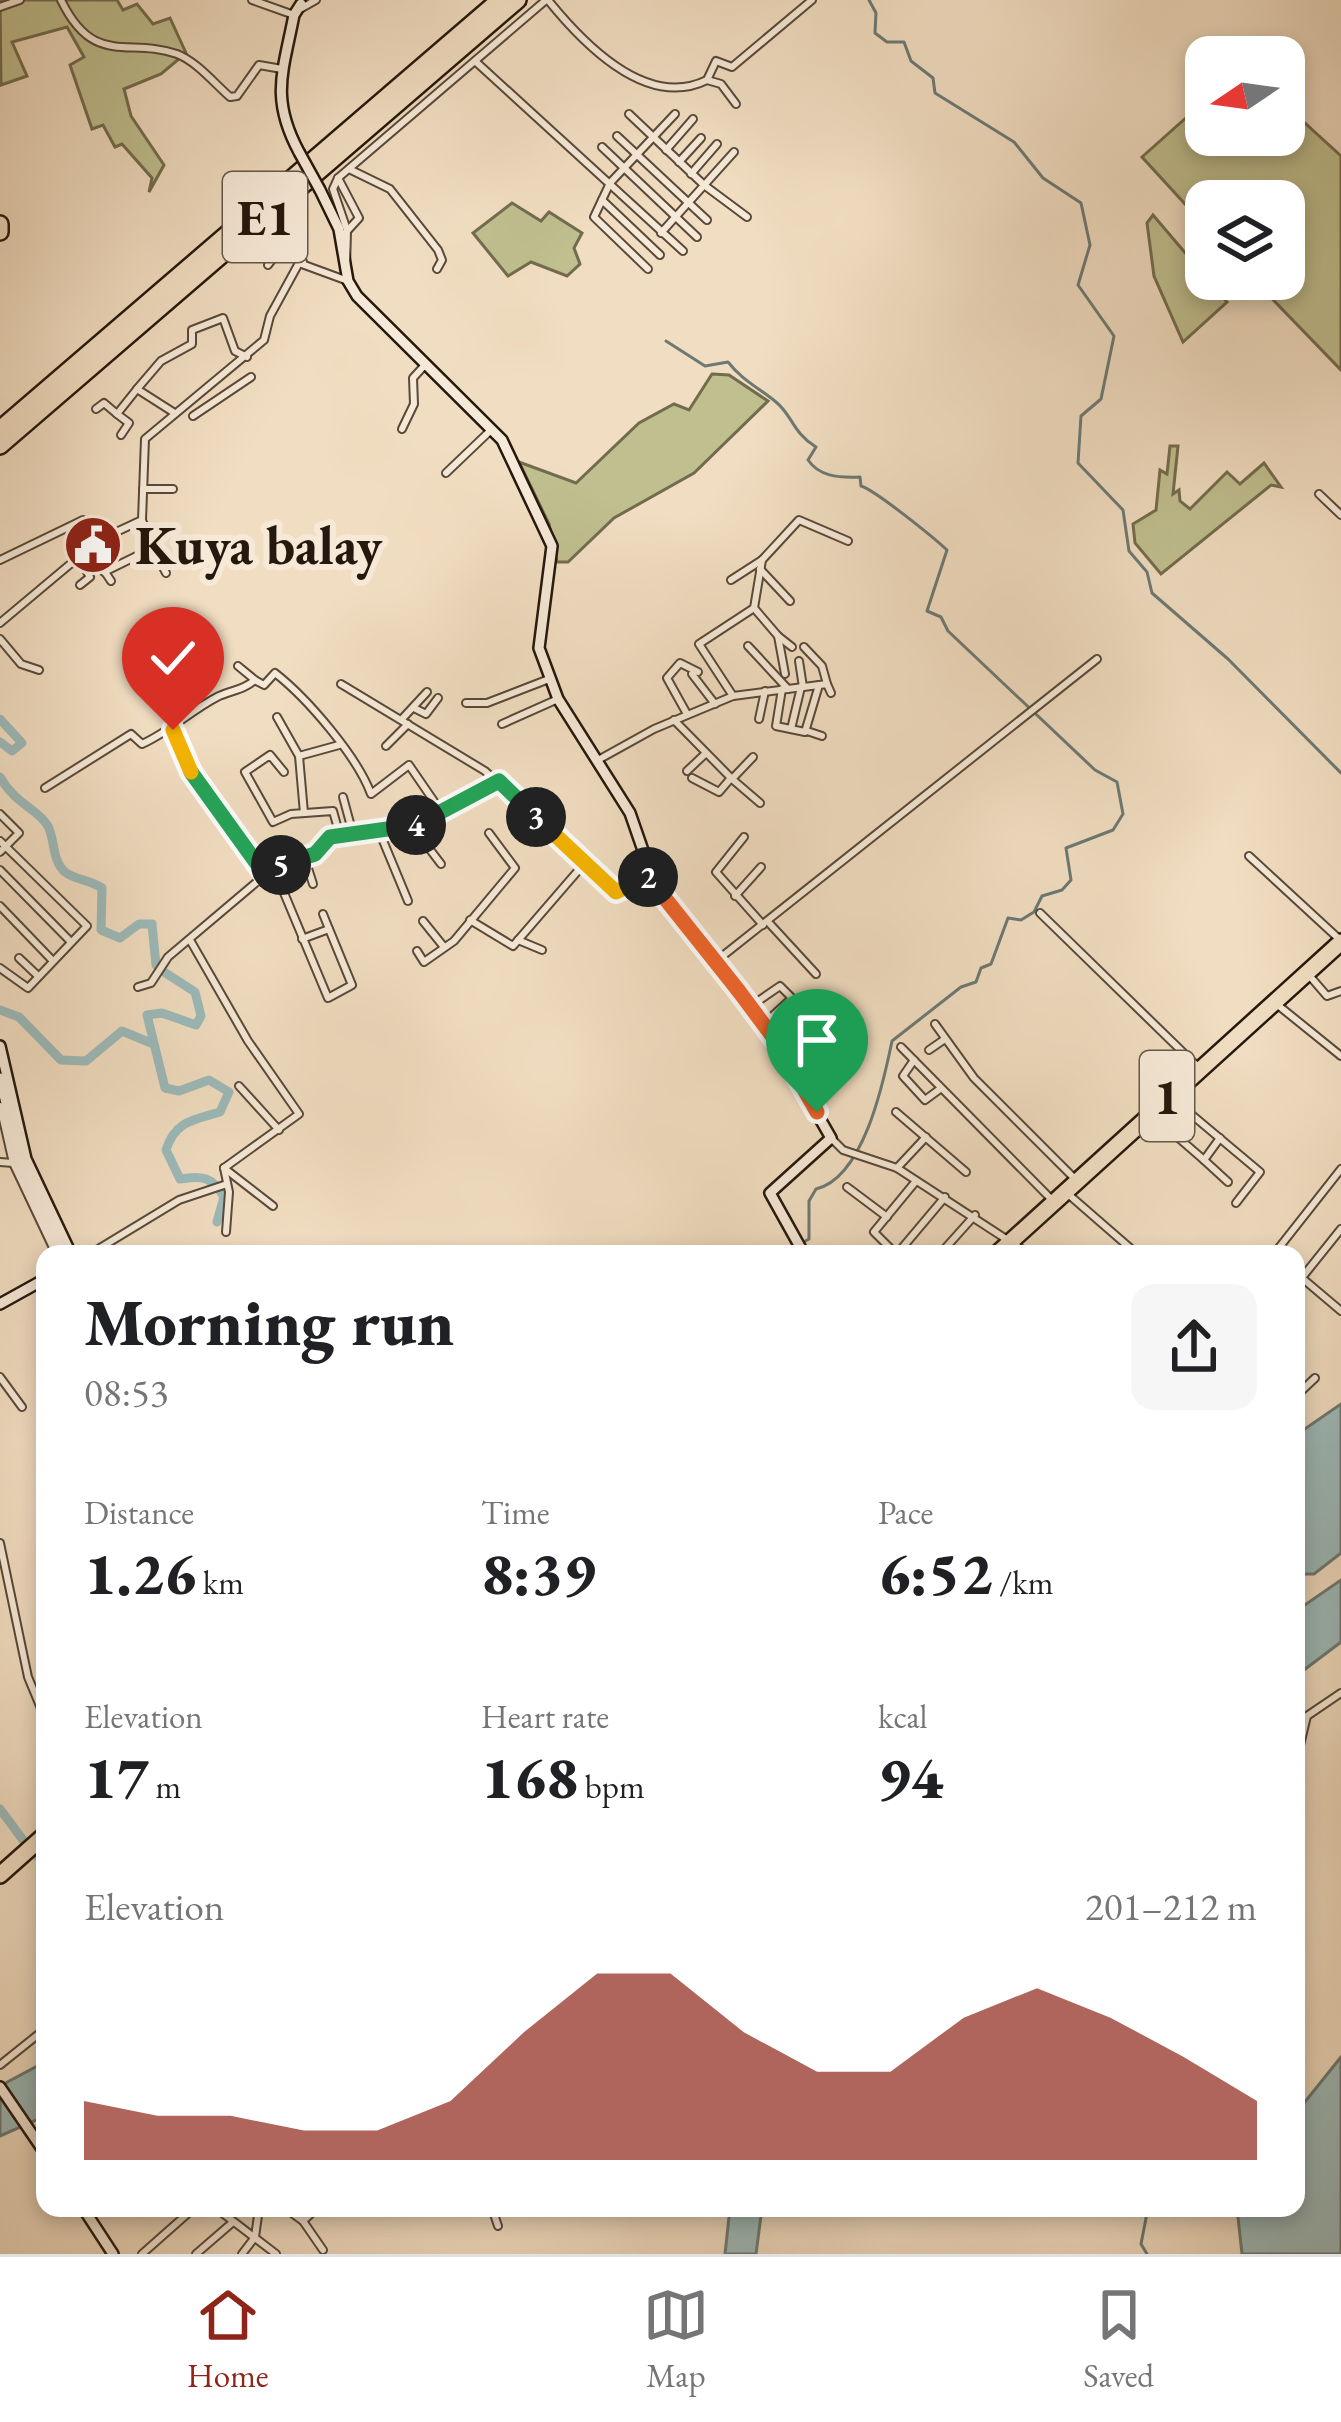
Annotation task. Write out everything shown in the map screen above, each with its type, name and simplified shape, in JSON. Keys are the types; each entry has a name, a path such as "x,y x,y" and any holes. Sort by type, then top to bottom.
{"highway":[{"name":"E1","path":"4,434 500,0"},
{"name":"E1","path":"4,434 518,0"},
{"name":"1","path":"1309,976 1341,941"},
{"name":"1","path":"1009,1245 1171,1096 1341,952"},
{"path":"0,1878 36,1847"}],"street":[{"path":"0,7 20,0"},
{"path":"61,0 77,27 113,49 181,56 230,97 237,96 260,65 282,69"},
{"path":"252,0 299,9 316,0"},
{"path":"346,276 347,230 333,189 338,178 547,0 583,44 616,68 686,88 707,80 721,84 736,104"},
{"path":"707,80 716,61 732,67 812,0"},
{"path":"299,9 282,69 280,110 339,229 346,276"},
{"path":"475,61 683,251"},
{"path":"629,114 704,185 747,217"},
{"path":"647,269 594,217 610,183 675,114"},
{"path":"666,150 693,119"},
{"path":"617,136 707,220"},
{"path":"679,162 701,138"},
{"path":"692,174 717,144"},
{"path":"602,147 697,237"},
{"path":"661,232 734,152"},
{"path":"349,169 390,189 442,256 436,269"},
{"path":"338,178 359,218 347,230"},
{"path":"602,200 660,255"},
{"path":"268,265 292,233 303,262"},
{"path":"617,259 626,248"},
{"path":"628,272 639,261"},
{"path":"303,262 346,276 424,366 502,440 550,537 552,565 539,648 558,699 630,813 650,877 765,1023 829,1135 854,1153 897,1168 974,1215 1005,1245"},
{"path":"166,573 142,520 142,446 173,412 265,340 274,307 303,262"},
{"path":"117,415 161,361 192,344 192,330 221,317 235,352 248,357"},
{"path":"402,429 414,404 413,378 424,366"},
{"path":"193,416 251,376"},
{"path":"206,388 213,402"},
{"path":"137,389 173,412"},
{"path":"96,409 104,403 128,423 121,435"},
{"path":"446,473 491,430"},
{"path":"142,489 173,489"},
{"path":"1319,494 1341,515"},
{"path":"0,560 83,520 99,540"},
{"path":"0,623 99,540 142,520"},
{"path":"731,580 761,564 799,520 848,541"},
{"path":"89,548 111,581"},
{"path":"104,572 153,548"},
{"path":"78,557 90,577 80,585"},
{"path":"761,564 790,601"},
{"path":"733,696 699,647 754,608 761,564"},
{"path":"754,608 792,647"},
{"path":"778,636 785,674"},
{"path":"0,639 21,664 39,670"},
{"path":"748,646 785,689"},
{"path":"804,647 822,666 826,687 807,731"},
{"path":"716,962 1097,659"},
{"path":"791,729 802,687 799,661"},
{"path":"688,714 666,683 680,663 695,673 716,704"},
{"path":"238,666 264,685 278,674 364,776 371,794"},
{"path":"466,703 488,704 549,679"},
{"path":"45,788 130,734 141,744 255,680"},
{"path":"341,684 499,781 616,892 650,877"},
{"path":"596,761 674,720 733,696 826,687"},
{"path":"785,689 776,724 822,736"},
{"path":"759,719 765,691"},
{"path":"386,746 427,692"},
{"path":"414,708 426,714 438,698"},
{"path":"502,724 558,699"},
{"path":"278,717 299,756 304,813"},
{"path":"674,720 760,803"},
{"path":"173,730 191,772 265,875"},
{"path":"299,756 339,746"},
{"path":"705,754 690,775 718,792 753,757"},
{"path":"284,772 270,755 245,773 273,822 333,811 340,836"},
{"path":"360,797 371,794 407,765 442,813"},
{"path":"138,987 151,983 168,957 274,869 340,836 412,826 499,781"},
{"path":"343,797 353,834"},
{"path":"0,814 19,833 2,846 87,926 28,988 0,968"},
{"path":"412,826 442,864"},
{"path":"379,832 409,902"},
{"path":"417,951 424,962 445,947 516,867 489,833"},
{"path":"744,837 716,869 735,896 816,974"},
{"path":"1249,856 1341,941"},
{"path":"304,858 313,884"},
{"path":"470,920 510,946 583,865"},
{"path":"735,896 761,866"},
{"path":"274,869 325,997 352,985 323,914"},
{"path":"0,871 71,942"},
{"path":"0,906 53,961"},
{"path":"1040,913 1202,1070"},
{"path":"423,921 445,947"},
{"path":"302,939 328,929"},
{"path":"190,940 248,1041 298,1112 224,1168 220,1188 226,1232"},
{"path":"518,940 542,950"},
{"path":"20,958 38,977"},
{"path":"1309,976 1327,996 1341,991"},
{"path":"752,1006 780,986 793,998 765,1023"},
{"path":"1276,1004 1341,1056"},
{"path":"935,1024 1066,1192"},
{"path":"929,1050 945,1039"},
{"path":"0,1046 26,1159 59,1245"},
{"path":"901,1047 940,1089 1127,1245"},
{"path":"914,1060 903,1076 925,1100 940,1089"},
{"path":"0,1078 20,1162 59,1245"},
{"path":"239,1086 279,1130"},
{"path":"811,1099 827,1087"},
{"path":"1171,1096 1260,1172 1236,1203"},
{"path":"0,1106 13,1162 58,1245"},
{"path":"896,1112 966,1172"},
{"path":"1174,1134 1228,1182"},
{"path":"795,1245 766,1201 767,1188 829,1135"},
{"path":"897,1168 926,1137"},
{"path":"1204,1160 1220,1138"},
{"path":"0,1162 13,1162"},
{"path":"224,1168 273,1206"},
{"path":"1281,1245 1341,1168"},
{"path":"887,1245 874,1233 916,1181"},
{"path":"1330,1184 1341,1193"},
{"path":"847,1187 886,1217"},
{"path":"105,1245 179,1200 220,1188"},
{"path":"904,1245 945,1197"},
{"path":"948,1245 974,1215"},
{"path":"1305,1274 1341,1229"},
{"path":"0,1304 36,1284"},
{"path":"1305,1286 1341,1311"},
{"path":"0,1377 22,1406"},
{"path":"1305,1387 1315,1378"},
{"path":"0,1543 36,1696"},
{"path":"1305,1725 1307,1717 1341,1693"},
{"path":"0,2065 36,2037"},
{"path":"0,2087 36,2140"},
{"path":"89,2217 110,2249 95,2254"},
{"path":"142,2254 184,2217"},
{"path":"227,2217 276,2254"},
{"path":"242,2254 255,2237 258,2217"},
{"path":"297,2217 324,2253"},
{"path":"303,2221 307,2217"},
{"path":"495,2217 498,2226"},
{"path":"196,2254 233,2222"}],"shaded area":[{"path":"0,0 117,0 123,10 137,4 153,24 170,18 186,53 161,74 124,89 131,116 164,165 149,192 152,178 122,144 115,147 103,125 92,129 70,65 84,57 67,27 12,42 27,76 1,85"},
{"path":"1185,119 1185,156 1305,156 1305,123 1341,156 1341,370 1273,300 1305,300 1305,180 1185,180 1185,204 1142,157"},
{"path":"512,203 541,221 549,212 582,233 574,248 580,264 567,276 531,262 508,276 473,233"},
{"path":"1153,215 1185,253 1185,300 1227,302 1183,342 1154,276 1147,223"},
{"path":"712,374 729,375 768,401 694,473 614,518 568,562 557,562 549,524 519,462 576,483 639,423 674,404 689,410"},
{"path":"1170,446 1178,446 1173,494 1179,490 1180,501 1190,509 1227,472 1240,484 1264,463 1281,487 1271,485 1161,574 1135,543 1133,524 1156,510 1160,470 1167,474"}],"water":[{"path":"1341,1404 1341,1553 1314,1574 1305,1574 1305,1429"},
{"path":"1341,1580 1341,1642 1305,1669 1305,1605"},
{"path":"1341,2057 1341,2254 1242,2254 1238,2217 1305,2217 1305,2102"},
{"path":"36,2067 36,2120 0,2136 0,2086"},
{"path":"729,2217 761,2217 756,2254 725,2254"}],"waterway":[{"path":"869,0 876,13 875,33 887,42 904,42 911,61 933,78 935,93 1014,142 1043,178 1081,203 1090,245 1078,285 1114,336 1101,399 1081,416 1078,463 1123,510 1129,551 1147,572 1152,593 1228,659 1341,773"},
{"path":"666,341 705,366 728,362 782,407 816,447 808,460 812,465 830,475 860,477 861,486 947,550 927,611 941,617 948,631 1095,770 1117,782 1123,814 1113,830 1066,848 1071,880 1062,890 1042,896 1034,912 1021,920 1008,918 991,964 981,968 976,982 961,987 892,1041 868,1127 846,1167 816,1189 809,1201 809,1239 802,1243"},
{"path":"0,719 22,743 12,751 0,742"},
{"path":"0,777 48,826 65,872 102,888 101,930 120,938 139,924 152,924 156,965"},
{"path":"164,972 195,992 201,1016 196,1025 162,1013 147,1015 165,1088 179,1091 209,1080 229,1092 220,1112 180,1127 166,1150 180,1179 206,1179 220,1190 224,1197 217,1222"},
{"path":"0,1010 19,1017 61,1060 86,1061 122,1031 151,1043"},
{"path":"0,1809 26,1844"},
{"path":"1146,2217 1141,2244 1147,2254"}],"place":[{"name":"Kuya balay","path":"93,545"}],"route":[{"path":"173,730 191,772 246,856 265,875 315,854 330,837 416,825 499,781 616,892 650,877 765,1023 817,1112"}]}
